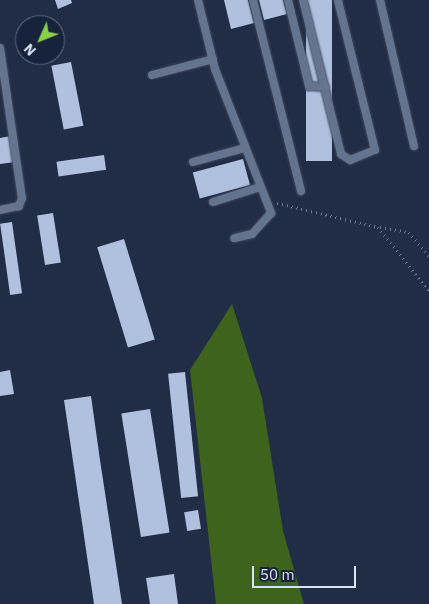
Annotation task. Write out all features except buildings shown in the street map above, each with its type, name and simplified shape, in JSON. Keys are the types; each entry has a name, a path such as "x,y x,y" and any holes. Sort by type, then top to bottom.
{"lane":[{"path":"198,0 213,59 271,213 252,234 234,238"},
{"path":"253,0 301,191"},
{"path":"288,0 310,86 313,90 325,87"},
{"path":"303,0 343,158 373,153 338,0"},
{"path":"380,0 414,146"},
{"path":"0,48 22,198 19,206 0,210"},
{"path":"152,75 213,59"},
{"path":"192,162 245,148"},
{"path":"213,202 260,187"}],"path":[{"path":"265,200 378,227 409,232 429,257"},
{"path":"378,227 429,291"}],"green space":[{"path":"232,304 262,398 283,531 304,604 216,604 190,370"}]}
